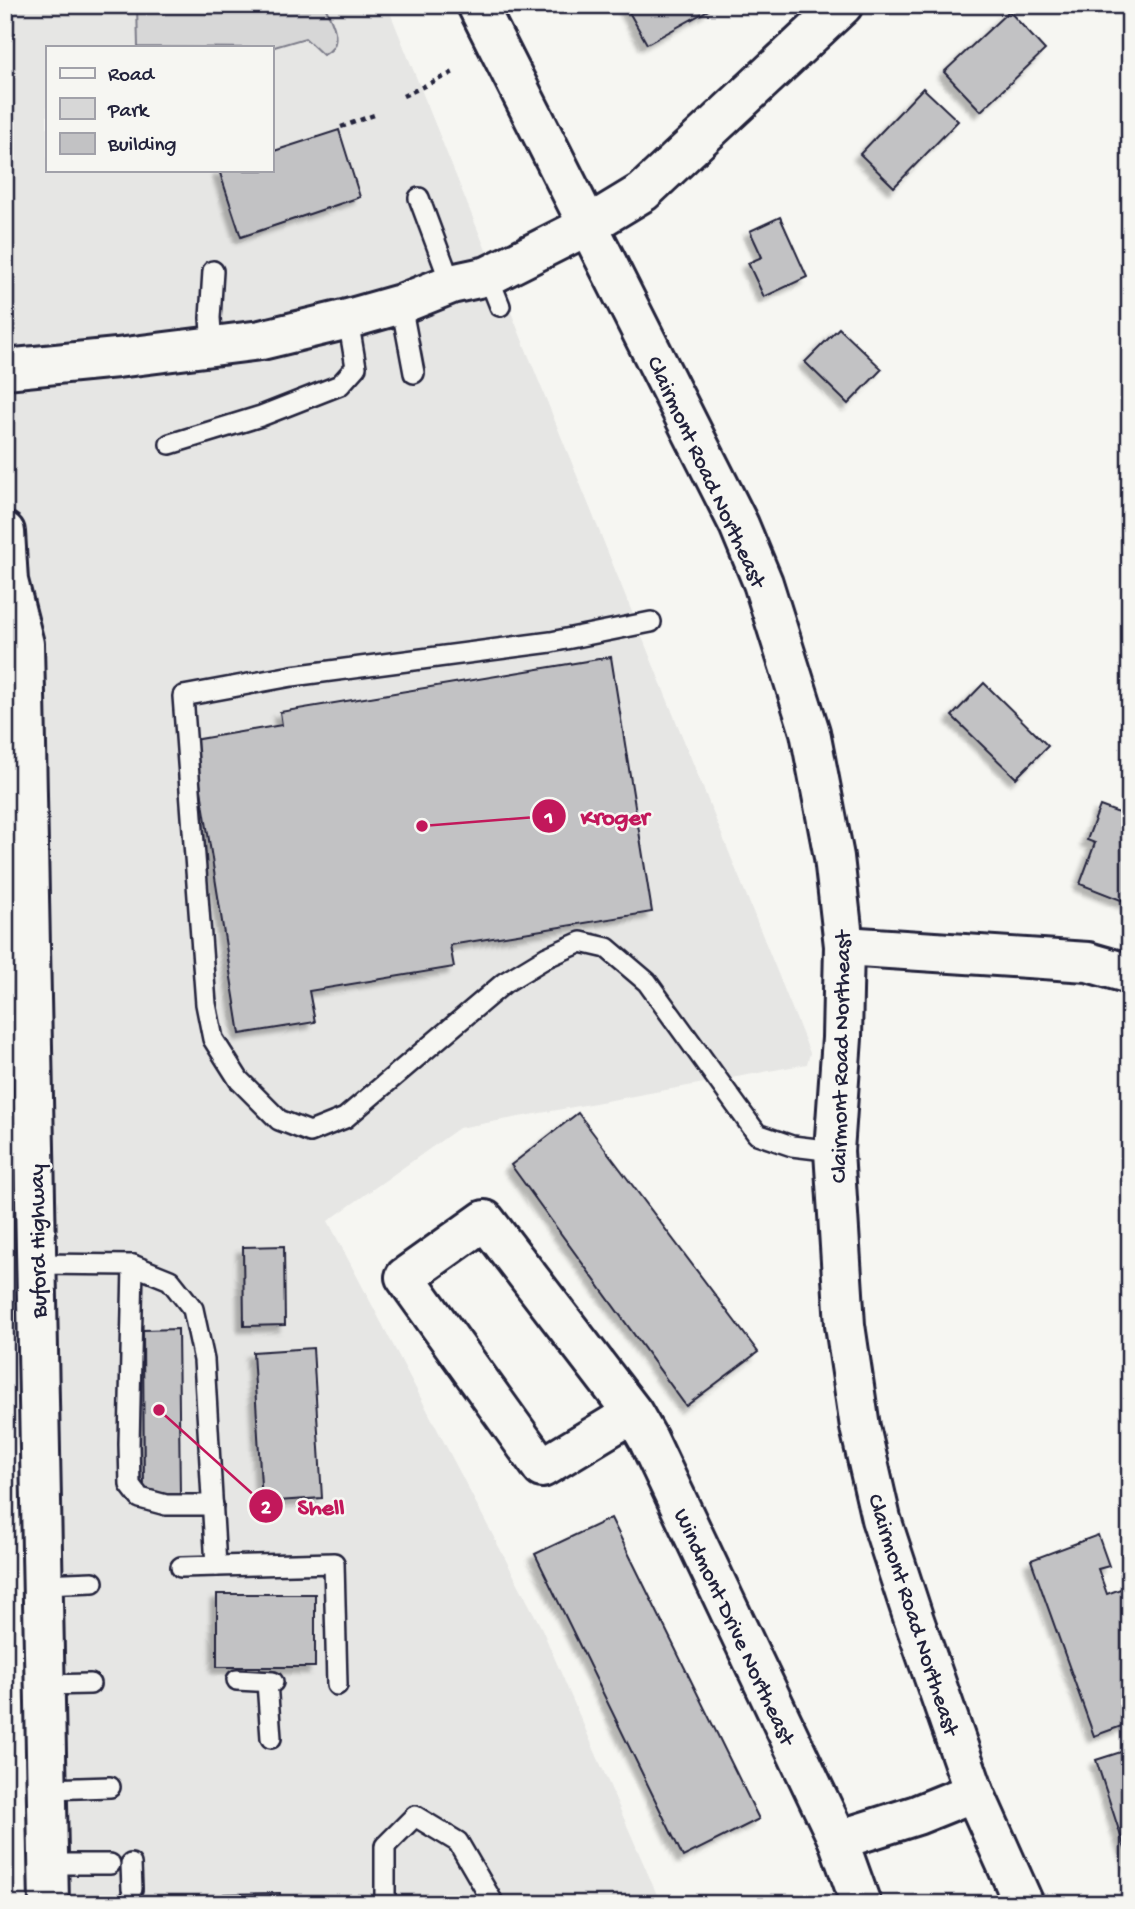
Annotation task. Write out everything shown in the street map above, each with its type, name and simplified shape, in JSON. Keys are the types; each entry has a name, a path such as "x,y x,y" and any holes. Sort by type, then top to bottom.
{"main road":[{"name":"Clairmont Road Northeast","path":"477,5 713,472 763,583 810,732 834,857 844,946 842,1038 834,1151 845,1325 860,1427 881,1519 974,1792 1024,1904"},
{"path":"5,369 261,340 401,304 451,284 494,291 651,185 843,5"},
{"name":"Buford Highway","path":"5,533 7,584 24,643 50,1904"},
{"path":"844,946 1088,962 1130,974"},
{"name":"Windmont Drive Northeast","path":"633,1413 542,1468 405,1277 485,1220 633,1413 648,1439 838,1840 861,1904"},
{"path":"838,1840 917,1815 974,1792"}],"lane":[{"path":"419,198 451,284"},
{"path":"212,346 210,318 213,271"},
{"path":"401,304 414,373"},
{"path":"170,444 261,416 340,385 356,367 348,319"},
{"path":"651,622 551,642 292,676 183,696 206,1004 213,1039 239,1080 279,1120 310,1132 345,1118 504,983 547,957 582,942 607,948 647,982 757,1134 792,1146 834,1151"},
{"path":"37,1264 133,1265 170,1280 193,1309 204,1360 216,1566"},
{"path":"133,1265 129,1444 131,1485 140,1498 166,1505 213,1505"},
{"path":"181,1567 334,1563 337,1685"},
{"path":"42,1584 93,1583"},
{"path":"237,1680 270,1682 271,1738"},
{"path":"46,1685 90,1684"},
{"path":"48,1789 110,1787"},
{"path":"385,1904 385,1846 415,1816 457,1842 494,1904"},
{"path":"49,1864 110,1864"},
{"path":"131,1864 132,1889"}],"path":[{"path":"403,96 456,71"},
{"path":"341,127 374,115"}],"shaded area":[{"path":"5,5 387,5 810,1053 807,1064 459,1128 328,1221 542,1629 661,1904 64,1904 5,1155"}],"green space":[{"path":"137,5 324,5 336,39 330,51 323,55 305,38 273,47 138,46"}],"building":[{"path":"625,5 708,5 710,9 647,44"},
{"path":"1009,11 1045,50 981,111 944,72"},
{"path":"923,88 958,121 894,187 860,154"},
{"path":"339,130 360,197 241,237 220,172 273,172 273,151"},
{"path":"780,217 807,277 764,297 748,263 762,257 750,231"},
{"path":"839,328 882,369 848,404 805,362"},
{"path":"611,657 652,912 450,945 454,967 309,991 315,1022 240,1034 193,740 282,725 280,712"},
{"path":"984,683 1048,746 1016,778 952,716"},
{"path":"1100,806 1130,817 1130,892 1126,902 1080,884 1095,843 1087,840"},
{"path":"578,1113 758,1352 686,1406 511,1165"},
{"path":"284,1246 285,1325 244,1326 243,1247"},
{"path":"178,1329 180,1495 144,1496 143,1330"},
{"path":"313,1348 322,1498 262,1502 253,1352"},
{"path":"611,1518 759,1819 683,1857 535,1554"},
{"path":"1098,1535 1109,1566 1098,1569 1107,1594 1126,1587 1130,1598 1130,1621 1125,1623 1130,1638 1130,1723 1094,1736 1031,1560"},
{"path":"217,1594 315,1594 315,1667 217,1667"},
{"path":"1130,1749 1130,1864 1096,1760"},
{"path":"280,1893 280,1904 225,1904 224,1894"}],"place":[{"name":"Kroger","path":"422,826"},
{"name":"Shell","path":"159,1410"}]}
